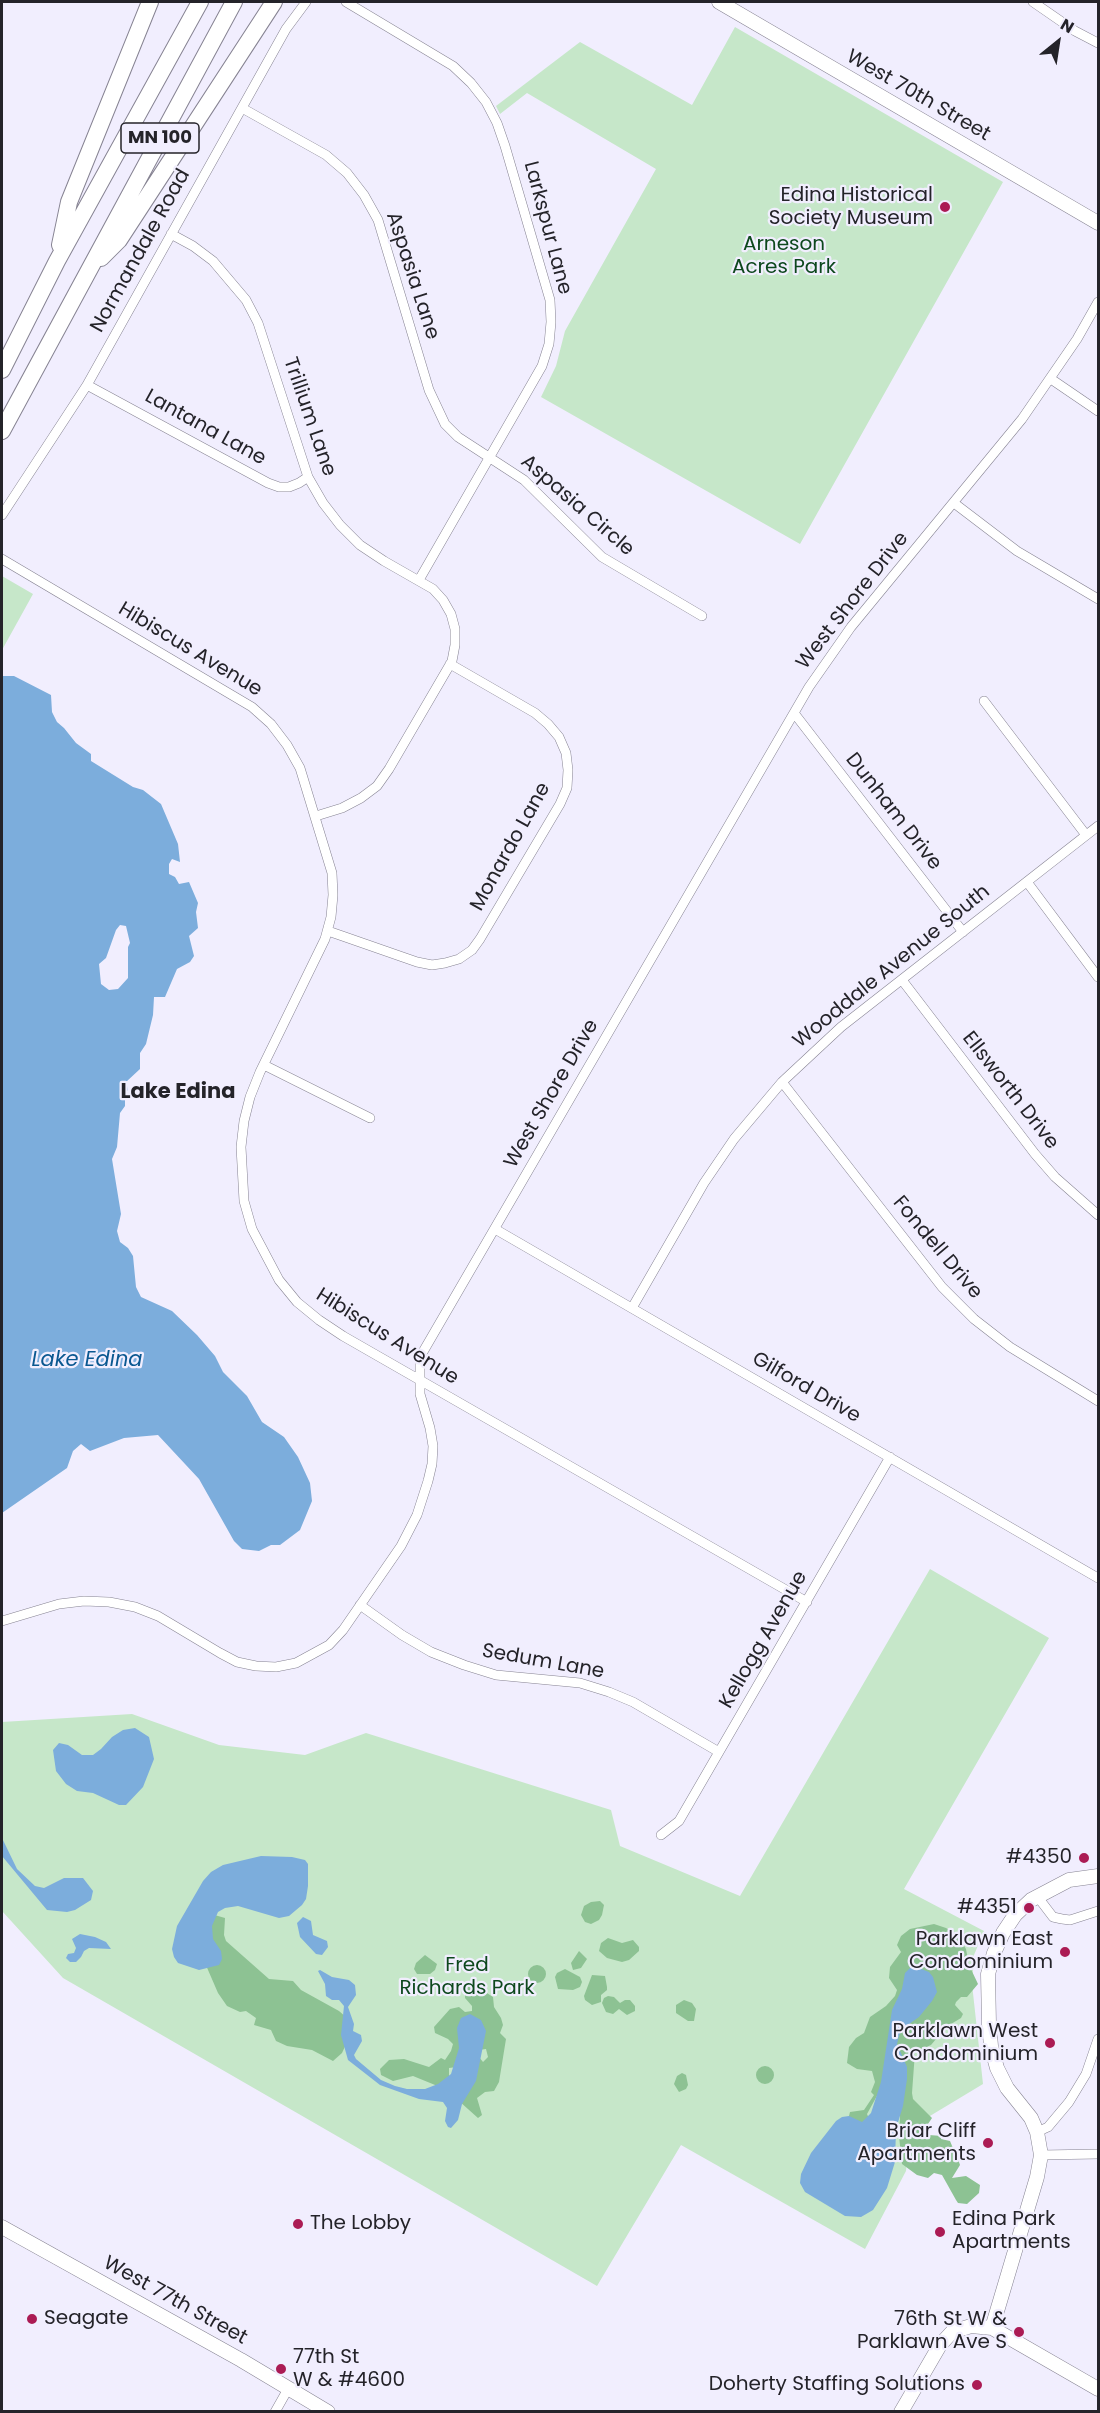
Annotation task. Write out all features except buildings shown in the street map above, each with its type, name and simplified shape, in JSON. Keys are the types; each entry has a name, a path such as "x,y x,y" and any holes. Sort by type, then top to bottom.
{"highway":[{"path":"57,261 69,202 150,2"},
{"name":"MN 100","path":"2,370 57,261 200,2"},
{"name":"MN 100","path":"2,431 234,2"},
{"path":"86,274 119,240 274,2"}],"street":[{"name":"Normandale Road","path":"2,515 44,447 87,385 286,28 306,2"},
{"name":"Larkspur Lane","path":"346,2 453,66 486,102 505,146 550,300 549,344 542,366 419,580"},
{"name":"West 70th Street","path":"719,2 1098,223"},
{"path":"1033,2 1075,31 1098,43"},
{"name":"Aspasia Lane","path":"242,108 326,155 347,173 364,195 378,220 436,408 458,437 490,458"},
{"name":"Trillium Lane","path":"171,234 193,246 213,261 246,300 258,323 308,477 322,503 360,545 433,589 451,614 455,629 455,645 450,664 377,786 351,803 316,816"},
{"name":"West Shore Drive","path":"2,1621 59,1604 84,1601 109,1602 135,1607 158,1616 237,1662 256,1666 276,1667 296,1663 329,1645 401,1546 417,1515 432,1464 430,1428 424,1411 419,1380 420,1357 829,657 1022,419 1051,379 1098,302"},
{"path":"1051,379 1098,411"},
{"name":"Lantana Lane","path":"87,385 268,483 279,487 289,487 308,477"},
{"name":"Aspasia Circle","path":"490,458 524,480 602,557 702,616"},
{"path":"954,503 1017,551 1098,599"},
{"name":"Hibiscus Avenue","path":"2,559 252,707 271,724 287,745 300,768 332,873 333,895 328,931 250,1097 241,1147 244,1201 252,1229 279,1280 297,1302 319,1320 419,1380 807,1602"},
{"name":"Monardo Lane","path":"328,931 417,962 432,965 459,958 472,950 480,939 561,804 567,788 566,753 559,737 548,723 535,713 450,664"},
{"path":"984,701 1086,835"},
{"name":"Dunham Drive","path":"794,714 963,932"},
{"name":"Wooddale Avenue South","path":"632,1308 704,1183 734,1139 782,1082 841,1027 1098,826"},
{"path":"1027,882 1098,977"},
{"name":"Ellsworth Drive","path":"902,980 1055,1177 1098,1215"},
{"path":"264,1065 370,1118"},
{"name":"Fondell Drive","path":"782,1082 942,1287 974,1319 1010,1347 1098,1401"},
{"name":"Gilford Drive","path":"495,1229 1098,1578"},
{"name":"Kellogg Avenue","path":"661,1834 679,1821 890,1457"},
{"name":"Sedum Lane","path":"360,1605 431,1652 496,1675 580,1683 609,1692 633,1702 719,1752"},
{"path":"992,2328 1037,2177 1041,2156 1037,2132 1031,2118 1007,2088 997,2068 991,2046 987,1996 988,1974 1003,1933 1015,1916 1037,1896 1069,1880 1098,1876"},
{"path":"1037,1896 1053,1917 1070,1920 1098,1911"},
{"path":"1037,2132 1048,2127 1069,2102 1086,2074 1098,2039"},
{"path":"1041,2156 1098,2154"},
{"name":"West 77th Street","path":"2,2227 241,2360 328,2412"},
{"path":"901,2412 940,2345 952,2332 971,2326 992,2328 1098,2389"},
{"path":"275,2412 288,2389"}],"green space":[{"name":"Arneson Acres Park","path":"735,27 1003,182 800,544 541,397 556,366 565,331 656,169 527,93 500,114 496,106 580,42 692,105"},
{"path":"2,576 33,594 2,650"},
{"name":"Fred Richards Park","path":"930,1569 1049,1638 904,1889 984,1931 974,1955 972,1984 983,2084 910,2128 906,2171 865,2249 681,2145 597,2286 63,1978 2,1911 2,1722 132,1714 219,1745 305,1755 366,1733 611,1810 620,1846 740,1896"},
{"path":"600,1901 604,1905 599,1920 591,1924 585,1922 581,1915 584,1906"},
{"path":"211,1914 225,1918 226,1941 269,1979 293,1981 301,1990 339,2011 347,2018 348,2040 342,2053 333,2061 312,2050 287,2046 276,2041 271,2030 254,2025 256,2018 246,2011 240,2012 227,2006 218,1993 205,1963"},
{"path":"934,1924 958,1936 966,1949 969,1965 978,1984 967,1997 961,1997 956,2002 955,2005 963,2014 961,2018 946,2027 931,2045 915,2052 912,2093 913,2099 932,2118 924,2130 929,2135 942,2136 941,2139 950,2141 955,2153 963,2151 957,2156 960,2165 952,2178 966,2176 980,2185 979,2193 967,2204 958,2203 942,2175 934,2173 928,2178 917,2175 902,2164 899,2136 900,2116 884,2083 867,2114 870,2121 862,2128 848,2120 850,2112 864,2110 874,2095 871,2092 875,2082 872,2071 857,2069 847,2063 849,2047 856,2038 864,2033 870,2017 886,2006 895,1996 897,1990 889,1978 890,1967 901,1952 897,1945 901,1936 910,1929"},
{"path":"608,1938 622,1943 633,1940 639,1947 639,1951 629,1960 622,1962 607,1958 599,1951 601,1943"},
{"path":"579,1951 587,1959 581,1968 573,1970 571,1963"},
{"path":"425,1955 437,1964 435,1970 430,1974 417,1974 414,1969 416,1963"},
{"path":"533,1965 541,1965 546,1970 544,1981 533,1983 528,1978 528,1970"},
{"path":"565,1969 580,1977 582,1982 580,1987 573,1990 558,1989 555,1977 557,1973"},
{"path":"592,1975 605,1976 607,1990 601,1995 601,2002 592,2005 585,2000 584,1996"},
{"path":"473,1984 493,1997 494,2007 503,2025 500,2033 506,2039 499,2082 494,2091 485,2092 477,2098 482,2115 478,2118 459,2101 479,2057 483,2062 488,2057 486,2049 479,2050 457,2067 449,2068 449,2080 440,2087 413,2076 393,2081 381,2075 380,2069 389,2060 404,2059 429,2067 441,2058 445,2060 453,2044 435,2033 434,2027 450,2009 459,2007 465,2012 472,2011 472,2006 465,1998 465,1990"},
{"path":"608,1996 614,1997 620,2003 630,2000 635,2006 635,2011 627,2015 619,2009 613,2014 606,2012 602,2003"},
{"path":"684,2000 692,2003 696,2009 694,2021 688,2021 676,2013 676,2005"},
{"path":"765,2066 771,2069 774,2075 771,2081 765,2084 759,2081 756,2075 759,2069"},
{"path":"682,2073 686,2075 688,2085 686,2089 679,2092 674,2084 677,2076"}],"water":[{"name":"Lake Edina","path":"3,676 14,676 51,695 52,712 57,722 76,743 91,754 91,761 133,787 143,790 161,804 178,844 180,862 172,859 169,864 169,874 175,877 179,884 189,882 198,903 196,912 198,928 189,936 194,956 190,962 177,969 165,997 154,997 153,1015 146,1044 140,1053 140,1069 126,1082 128,1090 125,1094 125,1106 120,1113 117,1147 112,1159 121,1214 117,1231 120,1242 133,1256 136,1287 141,1297 172,1311 197,1335 215,1356 223,1372 247,1396 262,1422 284,1437 298,1457 310,1483 312,1501 300,1530 280,1545 271,1545 259,1551 242,1549 234,1541 199,1479 158,1435 124,1438 90,1451 81,1444 73,1451 67,1468 2,1513","holes":["120,925 126,926 130,943 128,978 118,989 109,990 101,984 99,964 106,958 116,930"]},
{"path":"135,1728 149,1737 154,1759 143,1787 126,1805 119,1805 93,1793 77,1791 66,1784 56,1771 53,1750 59,1743 68,1745 82,1755 93,1755 112,1737 123,1730"},
{"path":"2,1838 17,1869 35,1886 44,1888 64,1878 83,1878 93,1891 91,1900 67,1912 47,1910 2,1856"},
{"path":"261,1856 292,1857 305,1860 308,1864 308,1886 306,1899 302,1905 289,1916 279,1918 238,1906 225,1908 218,1912 212,1926 213,1939 221,1951 222,1959 219,1965 199,1970 178,1963 172,1949 177,1926 203,1881 211,1872 223,1865"},
{"path":"303,1917 311,1921 313,1935 327,1941 328,1947 322,1955 316,1954 300,1937 297,1923"},
{"path":"80,1934 106,1942 111,1949 89,1948 76,1962 70,1962 66,1958 68,1954 74,1953 76,1948 72,1939"},
{"path":"916,1967 929,1972 933,1977 937,1992 919,2017 902,2029 897,2044 907,2067 907,2079 903,2106 896,2129 895,2162 887,2188 873,2210 861,2217 845,2216 805,2192 800,2183 801,2174 811,2153 836,2121 849,2116 862,2122 871,2113 881,2082 892,2010 902,1989 905,1973 910,1968"},
{"path":"318,1971 332,1977 349,1980 355,1985 356,1995 348,2007 354,2024 353,2031 361,2035 362,2041 354,2055 381,2080 395,2086 425,2089 438,2084 451,2074 459,2048 457,2028 461,2018 470,2014 481,2020 486,2031 476,2081 462,2104 458,2120 451,2128 445,2121 447,2108 443,2102 419,2099 380,2085 348,2060 341,2035 344,2006 339,2000 332,2000 326,1996 325,1984"}],"place":[{"name":"Edina Historical Society Museum","path":"945,207"},
{"name":"#4350","path":"1084,1858"},
{"name":"#4351","path":"1029,1908"},
{"name":"Parklawn East Condominium","path":"1065,1952"},
{"name":"Parklawn West Condominium","path":"1050,2043"},
{"name":"Briar Cliff Apartments","path":"988,2143"},
{"name":"The Lobby","path":"298,2224"},
{"name":"Edina Park Apartments","path":"940,2232"},
{"name":"Seagate","path":"32,2319"},
{"name":"76th St W & Parklawn Ave S","path":"1019,2332"},
{"name":"77th St W & #4600","path":"281,2369"},
{"name":"Doherty Staffing Solutions","path":"977,2385"}],"district":[{"name":"Lake Edina","path":"178,1093"}]}
